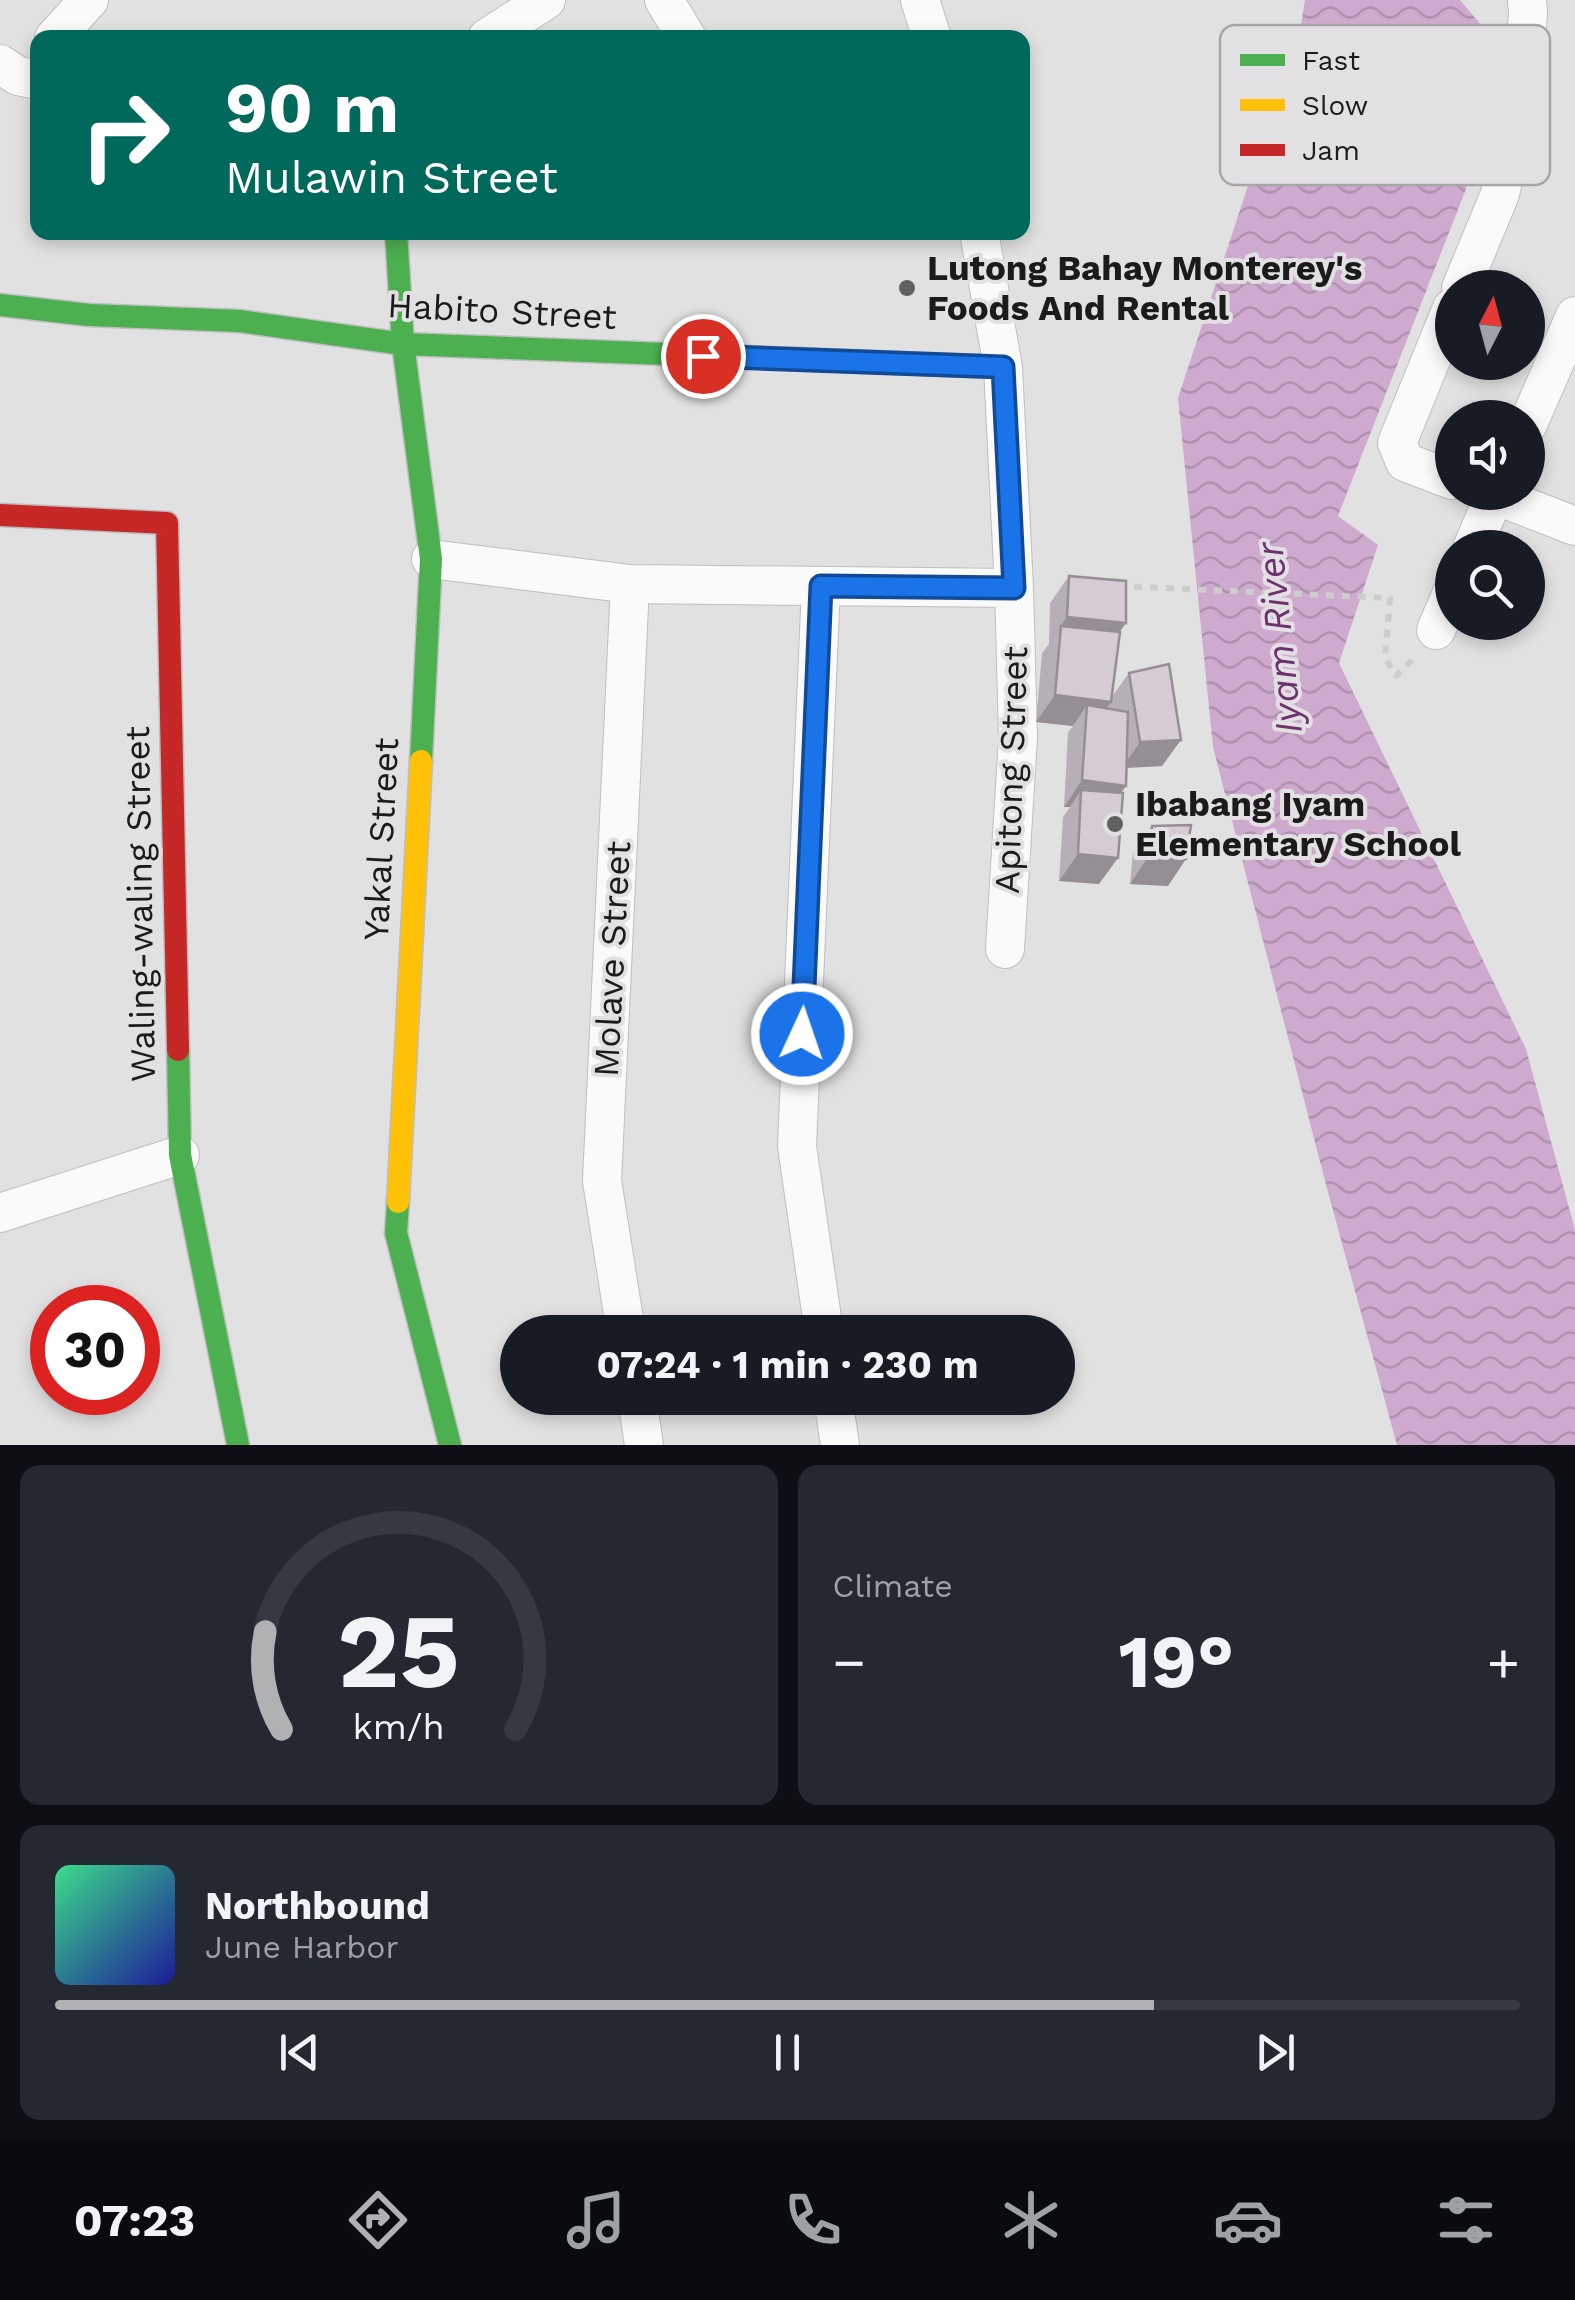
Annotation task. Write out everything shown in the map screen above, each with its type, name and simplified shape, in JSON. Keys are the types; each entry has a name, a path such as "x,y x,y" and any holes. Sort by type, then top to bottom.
{"street":[{"path":"62,30 90,0"},
{"path":"499,30 546,0"},
{"path":"664,0 683,30"},
{"path":"920,0 929,30"},
{"path":"1527,0 1527,25"},
{"path":"1468,270 1502,185"},
{"name":"Yakal Street","path":"396,240 403,344 431,559 396,1233 450,1445"},
{"name":"Apitong Street","path":"980,240 1003,367 1014,588 1018,737 1005,949"},
{"name":"Habito Street","path":"0,305 238,322 403,344 1003,367"},
{"path":"1540,400 1571,336"},
{"path":"1435,350 1397,443 1405,462 1435,473"},
{"path":"1535,510 1575,526"},
{"name":"Waling-waling Street","path":"0,515 168,523 180,1155 238,1445"},
{"path":"431,559 630,584 1014,588"},
{"name":"Molave Street","path":"623,1315 602,1180 630,584"},
{"path":"821,586 797,1146 822,1315"},
{"path":"0,1213 180,1155"},
{"path":"640,1415 644,1445"},
{"path":"836,1415 840,1445"}],"path":[{"path":"1112,586 1390,598 1386,658 1396,676 1435,631"}],"water":[{"path":"1305,0 1460,0 1481,25 1301,25"},
{"name":"Iyam River","path":"1248,185 1467,185 1338,516 1378,545 1339,663 1526,1049 1575,1230 1575,1445 1397,1445 1213,747 1178,398"}],"building":[{"path":"1069,576 1126,581 1126,623 1067,617"},
{"path":"1061,626 1120,632 1111,702 1055,695"},
{"path":"1169,664 1181,740 1140,742 1129,673"},
{"path":"1087,705 1128,712 1126,786 1082,780"},
{"path":"1081,790 1123,793 1118,858 1078,854"},
{"path":"1191,825 1186,859 1148,857 1152,826"}],"traffic: fast":[{"path":"396,240 403,344 431,559 421,761"},
{"path":"0,305 89,315 239,321 403,344 1003,367"},
{"path":"178,1050 180,1155 238,1445"},
{"path":"398,1202 396,1233 450,1445"}],"traffic: slow":[{"path":"398,1202 421,761"}],"traffic: jam":[{"path":"0,515 167,523 178,1050"}],"place":[{"name":"Lutong Bahay Monterey's Foods And Rental","path":"907,288"},
{"name":"Ibabang Iyam Elementary School","path":"1115,824"}],"route":[{"path":"703,356 1003,367 1014,588 821,586 802,1034"}]}
